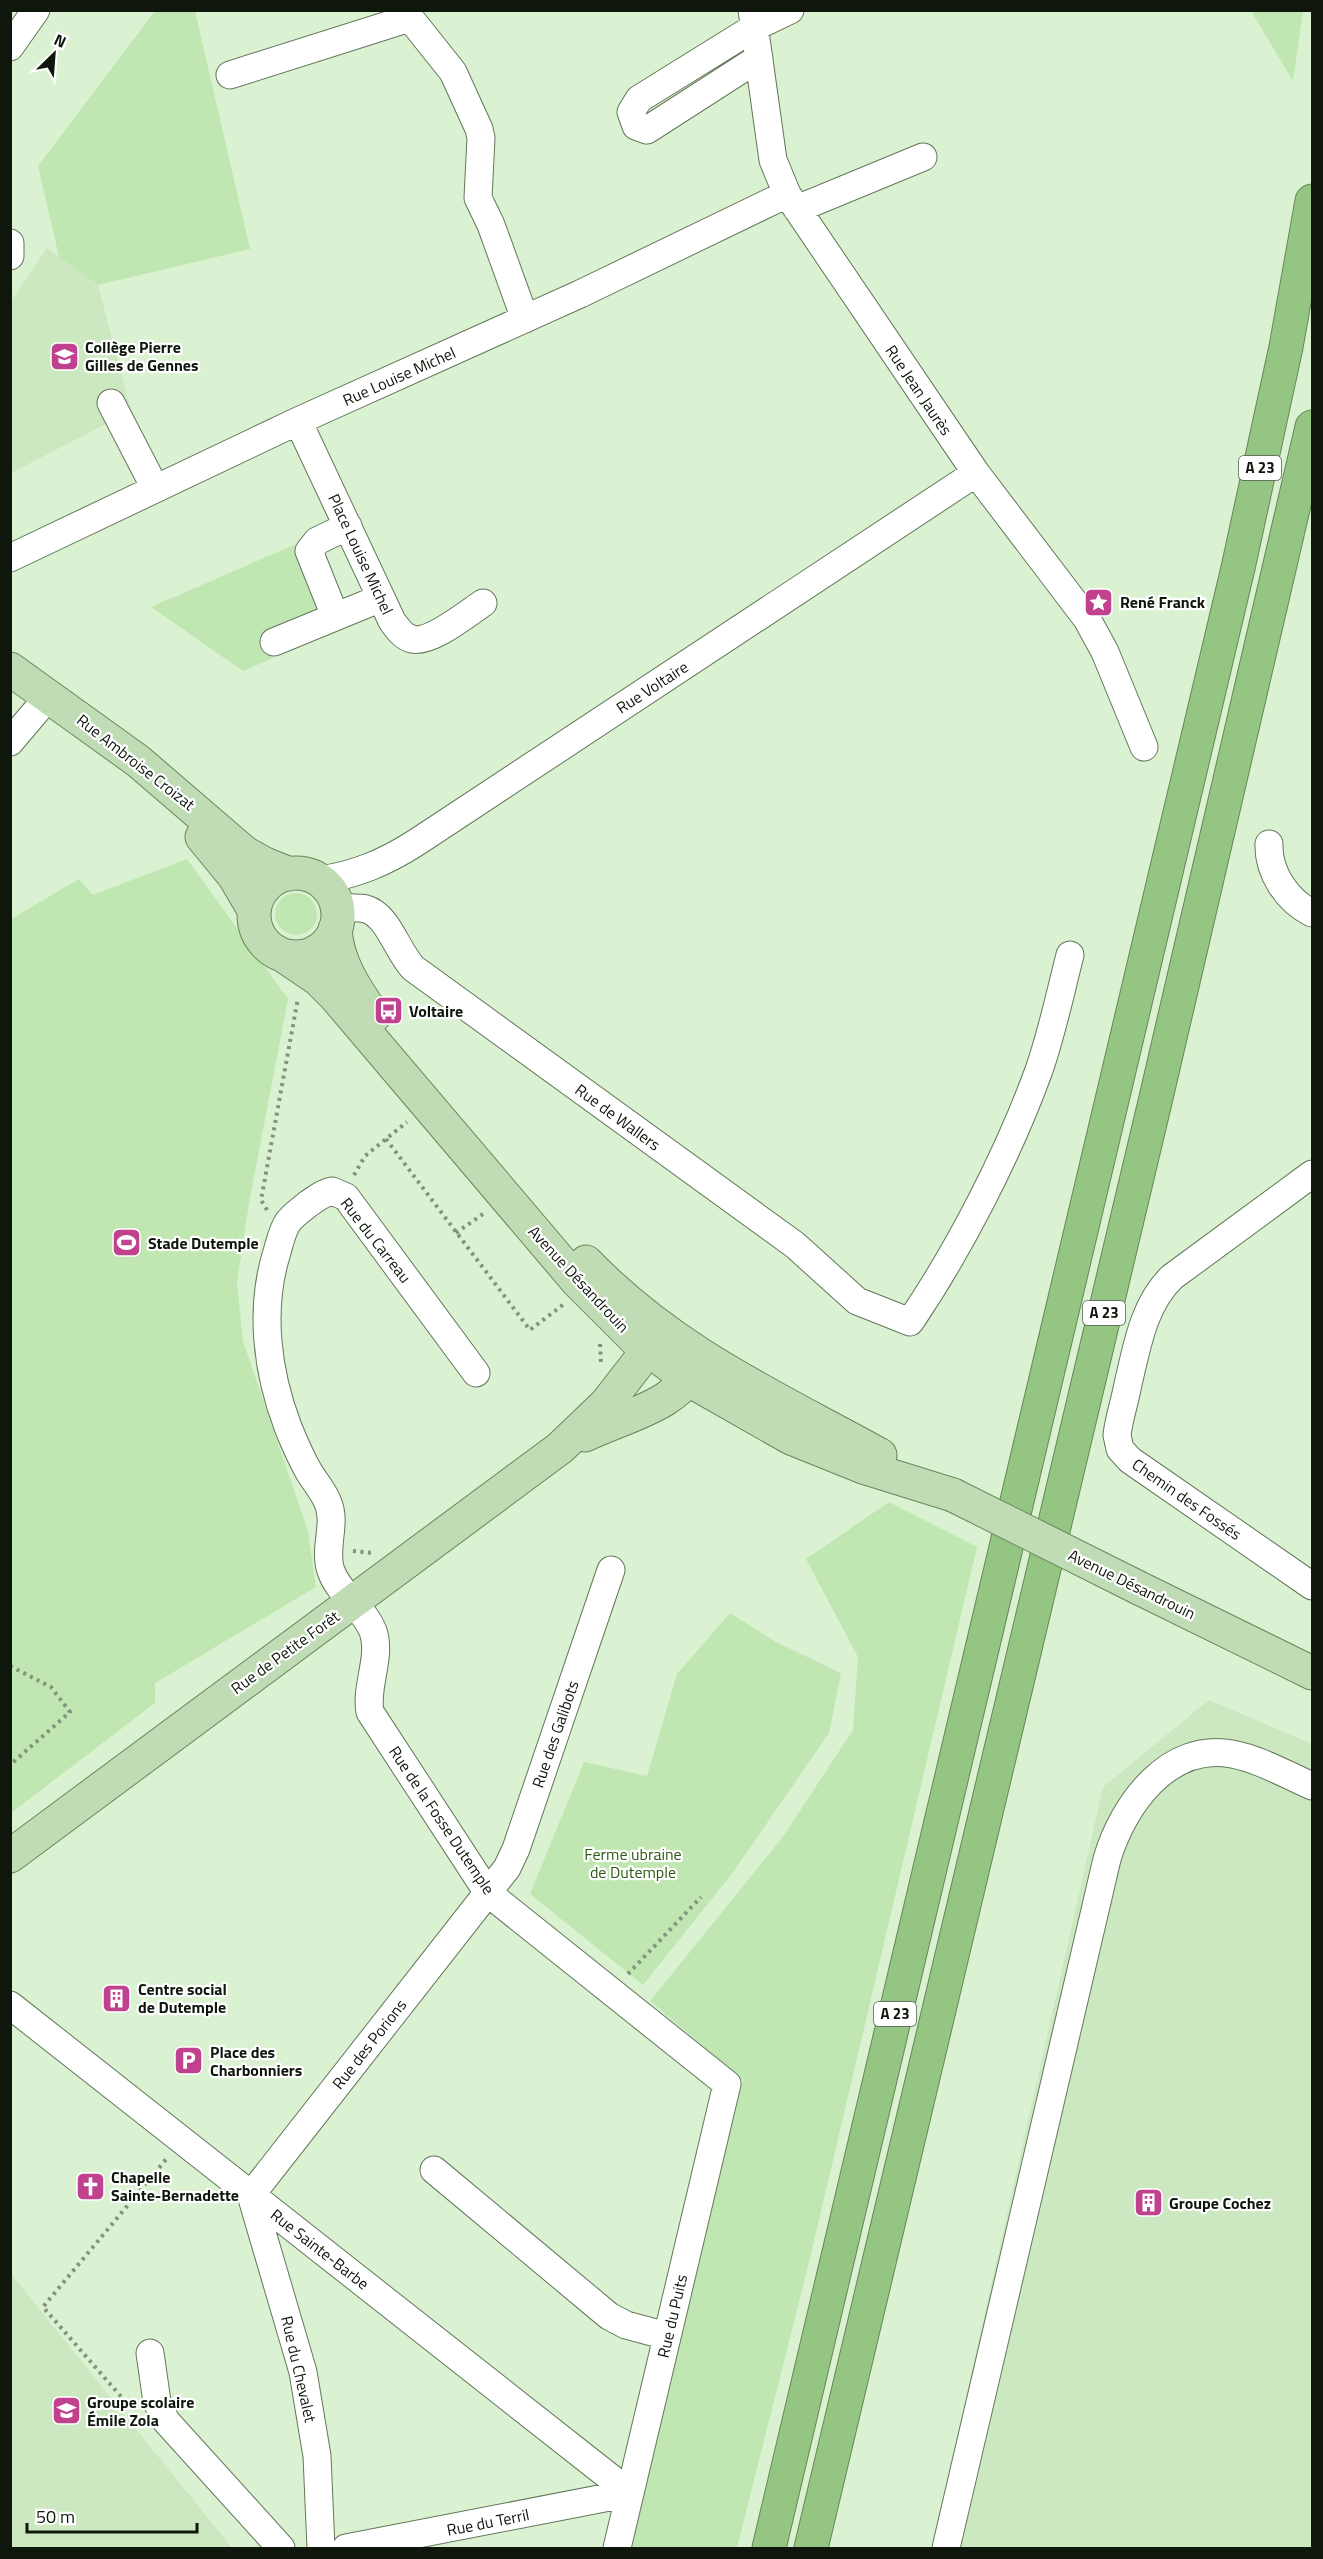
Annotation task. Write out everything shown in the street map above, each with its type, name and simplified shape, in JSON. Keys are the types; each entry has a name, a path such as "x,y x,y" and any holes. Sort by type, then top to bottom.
{"highway":[{"name":"A 23","path":"769,2548 1238,568 1286,346 1312,201"},
{"name":"A 23","path":"812,2548 1312,427"},
{"path":"1263,640 1312,517"},
{"path":"833,2548 852,2462 844,2412"}],"main road":[{"name":"Rue Ambroise Croizat","path":"10,669 138,761 245,853 264,864 305,877"},
{"name":"Rue Ambroise Croizat","path":"10,690 145,786 197,832 225,862 254,910"},
{"path":"277,877 305,877 329,890 336,918 329,941 318,951 305,956 284,956 271,949 261,939 255,925 254,910 257,897 266,885 277,877"},
{"name":"Avenue Désandrouin","path":"336,918 339,955 366,1005 390,1038 505,1173 660,1342"},
{"name":"Avenue Désandrouin","path":"284,956 318,979 331,992 576,1281 604,1310 660,1342 695,1368 774,1400 953,1495 1312,1673"},
{"name":"Rue de Petite Forêt","path":"10,1856 560,1448 606,1404 660,1342"},
{"name":"Rue de Petite Forêt","path":"560,1448 675,1394 695,1368"}],"street":[{"path":"10,47 36,10"},
{"path":"759,58 647,130 636,126 631,112 639,99 754,19 790,10"},
{"path":"230,75 410,18 453,72 479,129 481,138 478,198 491,225 525,319"},
{"name":"Rue Jean Jaurès","path":"754,19 773,159 792,201 976,473 1094,629 1144,747"},
{"name":"Rue Louise Michel","path":"10,558 298,421 792,201 923,157"},
{"path":"10,243 10,256"},
{"path":"111,403 155,488"},
{"name":"Place Louise Michel","path":"298,421 396,627 414,640 432,636 483,603"},
{"name":"Rue Voltaire","path":"305,877 359,872 403,851 976,473"},
{"path":"335,616 309,551 317,541 348,526"},
{"path":"274,642 381,598"},
{"path":"10,742 38,709"},
{"path":"1269,844 1269,856 1276,878 1295,901 1312,913"},
{"name":"Rue de Wallers","path":"336,918 366,909 380,917 399,951 413,968 795,1245 857,1301 910,1322 932,1289 988,1186 1030,1093 1048,1042 1070,955"},
{"name":"Chemin des Fossés","path":"1312,1174 1173,1277 1160,1290 1140,1335 1118,1435 1120,1449 1130,1460 1312,1586"},
{"name":"Rue du Carreau","path":"353,1602 336,1582 331,1572 328,1555 329,1504 294,1443 272,1370 268,1342 269,1294 273,1264 282,1234 295,1214 323,1194 332,1191 342,1194 476,1372"},
{"name":"Rue des Galibots","path":"488,1893 507,1868 516,1849 611,1570"},
{"name":"Rue de la Fosse Dutemple","path":"353,1602 374,1634 370,1712 488,1893 727,2084"},
{"path":"946,2548 1107,1859 1118,1827 1136,1797 1159,1776 1180,1761 1200,1754 1224,1753 1244,1757 1312,1786"},
{"name":"Rue des Porions","path":"251,2195 488,1893"},
{"name":"Rue Sainte-Barbe","path":"10,2005 630,2493"},
{"name":"Rue du Puits","path":"617,2548 727,2084"},
{"path":"434,2170 609,2316 626,2325 667,2336"},
{"name":"Rue du Chevalet","path":"251,2195 303,2372 330,2548"},
{"path":"150,2353 157,2402 166,2421 281,2548"},
{"name":"Rue du Terril","path":"330,2548 630,2493"}],"path":[{"path":"282,1234 261,1200 299,993"},
{"path":"342,1194 365,1156 410,1120"},
{"path":"386,1139 530,1330 572,1298"},
{"path":"456,1233 483,1214"},
{"path":"10,1666 51,1687 70,1712 10,1765"},
{"path":"611,1992 701,1897"},
{"path":"166,2421 124,2400 43,2307 181,2141"}],"shaded area":[{"name":"Collège Pierre Gilles de Gennes","path":"47,248 98,285 131,411 11,473 11,301"},
{"name":"Groupe Cochez","path":"1209,1700 1312,1744 1312,2548 932,2548 1103,1787"},
{"name":"Groupe scolaire Émile Zola","path":"11,2274 232,2548 11,2548"}],"green space":[{"path":"155,11 195,11 250,249 98,285 59,257 38,166"},
{"path":"1251,11 1303,11 1293,81"},
{"path":"296,544 322,600 319,609 265,641 273,658 243,671 151,607"},
{"name":"Stade Dutemple","path":"187,859 288,999 249,1203 237,1283 243,1341 308,1531 316,1587 155,1683 155,1703 11,1813 11,919 79,879 93,895"},
{"path":"296,893 311,899 317,914 311,929 296,935 281,929 275,914 281,899"},
{"path":"889,1502 977,1547 811,2254 737,2548 628,2548 743,2080 650,2001 782,1838 853,1730 858,1657 806,1559"},
{"name":"Ferme ubraine de Dutemple","path":"730,1613 776,1642 841,1673 829,1733 734,1871 643,1985 530,1894 584,1762 647,1776 677,1674"}],"place":[{"name":"Collège Pierre Gilles de Gennes","path":"64,356"},
{"name":"René Franck","path":"1099,602"},
{"name":"Voltaire","path":"388,1011"},
{"name":"Stade Dutemple","path":"127,1243"},
{"name":"Centre social de Dutemple","path":"117,1998"},
{"name":"Place des Charbonniers","path":"189,2061"},
{"name":"Chapelle Sainte-Bernadette","path":"90,2186"},
{"name":"Groupe Cochez","path":"1148,2203"},
{"name":"Groupe scolaire Émile Zola","path":"66,2411"}]}
